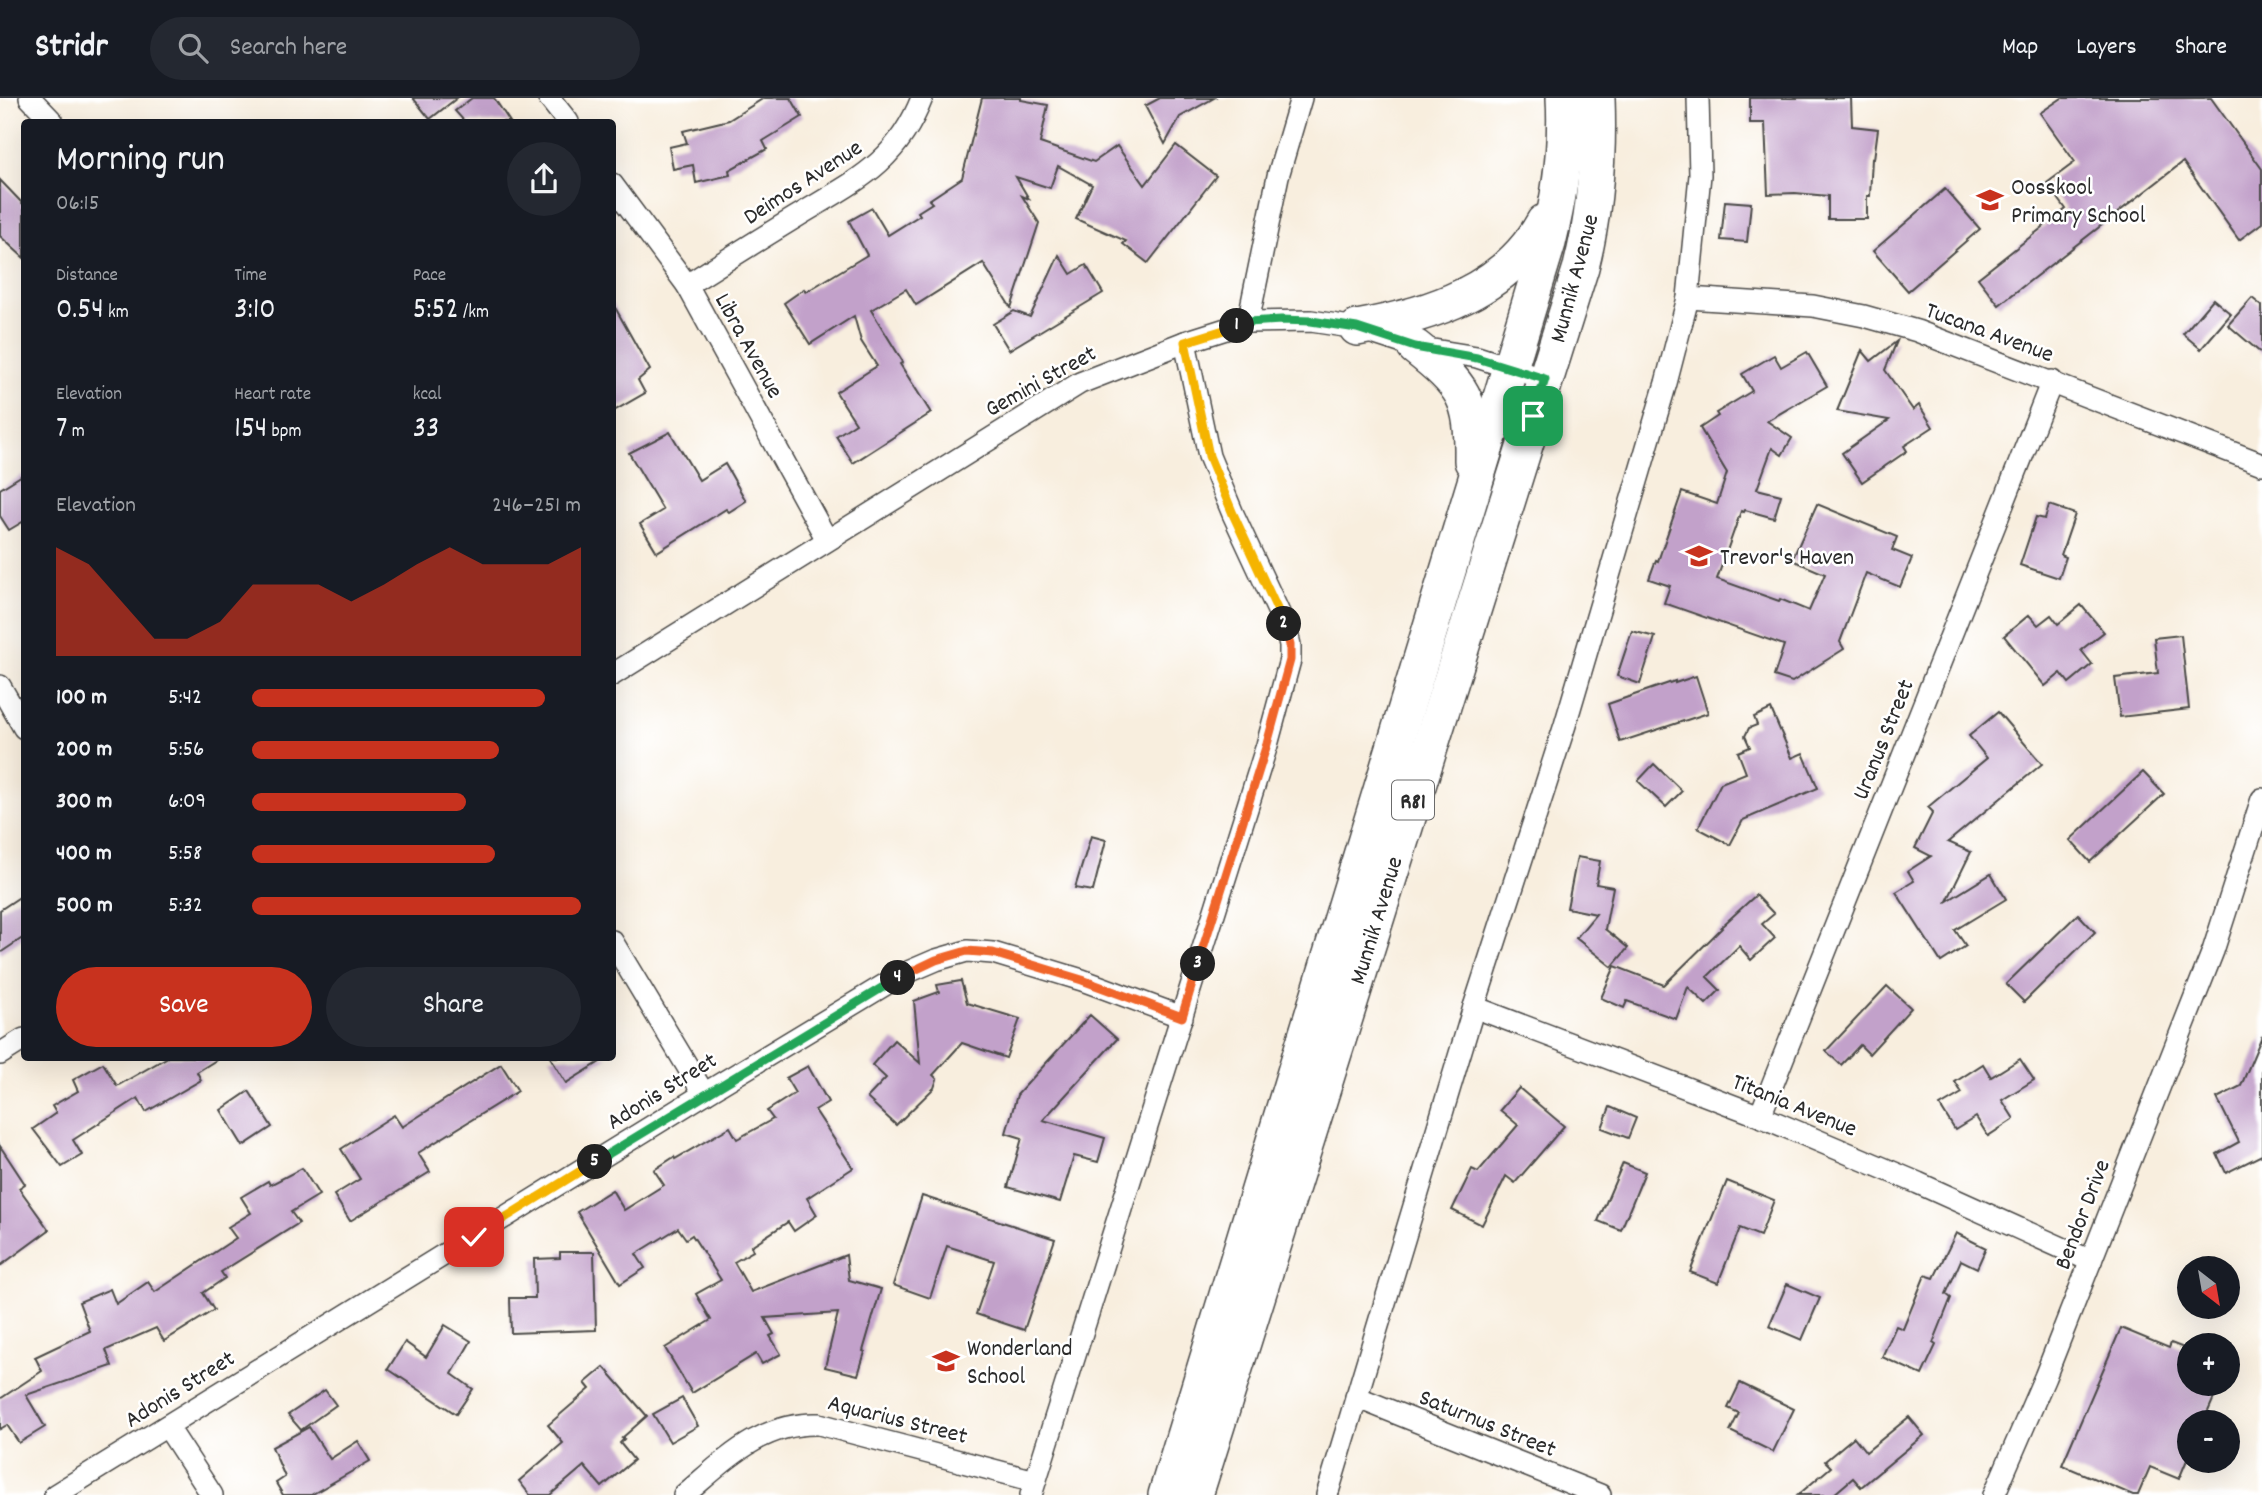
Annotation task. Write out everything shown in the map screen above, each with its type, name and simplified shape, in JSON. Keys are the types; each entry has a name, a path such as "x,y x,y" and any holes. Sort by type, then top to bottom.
{"main road":[{"name":"Munnik Avenue","path":"1166,1495 1548,243 1560,194 1566,126 1564,98"},
{"name":"Munnik Avenue","path":"1195,1495 1585,252 1593,200 1598,129 1597,98"},
{"path":"1357,328 1436,309 1482,287 1524,253 1560,194"},
{"path":"1415,347 1456,384 1471,417 1469,500"}],"street":[{"path":"30,98 50,119"},
{"path":"550,98 566,119"},
{"name":"Deimos Avenue","path":"687,285 834,196 873,168 892,151 922,98"},
{"path":"1248,322 1278,176 1301,98"},
{"path":"1327,1495 1474,1007 1565,725 1666,383 1688,298 1700,174 1698,98"},
{"name":"Libra Avenue","path":"616,189 687,285 827,540"},
{"name":"Tucana Avenue","path":"1688,298 1814,306 1917,331 2262,464"},
{"name":"Gemini Street","path":"616,672 1080,383 1185,342 1248,322 1311,321 1357,328 1415,347 1477,358 1545,379"},
{"path":"1033,1488 1267,744 1290,660 1286,628 1209,456 1185,342"},
{"name":"Uranus Street","path":"1760,1116 2052,382"},
{"path":"0,686 21,723"},
{"name":"Bendor Drive","path":"1994,1495 2091,1261 2213,951 2262,799"},
{"name":"Bendor Drive","path":"2213,951 2231,921 2262,846"},
{"path":"616,949 704,1094"},
{"name":"Adonis Street","path":"55,1495 704,1094 901,975 936,960 967,951 993,953 1035,964 1182,1017"},
{"name":"Titania Avenue","path":"1474,1007 1760,1116 2091,1261"},
{"path":"0,1054 21,1041"},
{"name":"Saturnus Street","path":"1356,1397 1600,1495"},
{"name":"Aquarius Street","path":"684,1495 739,1449 777,1428 798,1423 819,1424 1033,1488"},
{"path":"167,1426 212,1495"}],"building":[{"path":"413,98 457,98 430,119"},
{"path":"472,98 494,98 508,119 462,119 455,111"},
{"path":"764,98 791,98 802,117 763,141 767,149 729,170 730,175 696,183 693,165 673,169 669,147 687,143 683,131 729,120"},
{"path":"982,98 1021,98 1048,105 1040,143 1094,162 1117,146 1145,185 1176,145 1216,176 1148,263 1123,244 1126,241 1076,219 1092,185 1058,166 1050,188 1016,177 1029,199 1022,196 1039,223 1011,308 983,263 916,305 906,289 871,310 903,362 900,364 931,413 853,463 836,436 856,423 836,392 877,366 861,341 854,316 810,344 784,303 804,289 806,292 867,255 849,221 872,208 888,235 920,215 918,212 932,203 929,200 962,178"},
{"path":"1160,98 1214,98 1180,117 1165,144 1145,106"},
{"path":"1750,98 1851,98 1852,126 1878,129 1874,159 1872,158 1870,196 1867,196 1867,219 1828,219 1828,196 1768,194 1765,123 1750,123"},
{"path":"2062,98 2211,98 2262,169 2262,223 2239,240 2183,162 1999,305 1978,278 2066,209 2047,183 2075,162 2040,113"},
{"path":"0,180 21,202 21,255 0,236"},
{"path":"1945,189 1980,229 1908,291 1873,251"},
{"path":"1725,201 1751,203 1747,242 1721,240"},
{"path":"1059,255 1071,274 1086,265 1103,293 1009,350 993,324 1014,311 1030,317"},
{"path":"2252,298 2262,306 2262,354 2228,325"},
{"path":"2213,299 2231,314 2201,349 2183,334"},
{"path":"616,309 650,370 638,380 645,393 616,410"},
{"path":"1897,341 1885,370 1913,410 1919,405 1933,427 1904,446 1907,451 1862,482 1842,453 1889,420 1837,411 1862,350 1871,361"},
{"path":"1807,352 1827,386 1767,421 1792,438 1782,455 1772,448 1757,489 1781,495 1774,518 1741,511 1717,579 1809,611 1825,574 1792,560 1817,504 1897,537 1892,550 1912,558 1900,587 1866,573 1840,642 1844,649 1792,682 1774,676 1784,645 1664,603 1670,586 1649,579 1682,492 1717,504 1727,473 1700,428 1718,416 1716,413 1752,391 1742,374 1774,355 1781,367"},
{"path":"670,432 699,480 725,464 746,501 729,512 726,509 657,552 640,524 663,510 629,453"},
{"path":"21,476 21,523 9,530 0,516 0,489"},
{"path":"2049,505 2075,514 2061,555 2066,557 2059,578 2020,565 2036,517 2045,519"},
{"path":"2081,605 2104,632 2081,650 2092,664 2069,683 2061,673 2045,686 2004,636 2029,615 2038,625 2051,615 2058,624"},
{"path":"1632,631 1655,637 1640,684 1617,676"},
{"path":"2181,635 2189,709 2120,717 2115,678 2158,673 2154,638"},
{"path":"1696,676 1708,713 1620,742 1608,704"},
{"path":"1771,709 1792,758 1803,753 1818,788 1743,820 1730,845 1698,828 1721,783 1746,773 1738,752 1750,747 1745,736 1749,728 1757,725 1754,717"},
{"path":"1998,712 2042,764 1948,842 1971,852 1947,901 1991,874 2006,899 1955,930 1966,946 1941,962 1896,892 1914,881 1908,871 1931,856 1915,848 1933,812 1928,807 1987,758 1969,736"},
{"path":"1654,764 1682,791 1666,807 1638,781"},
{"path":"2143,772 2164,794 2090,862 2070,840"},
{"path":"1091,836 1106,840 1093,891 1075,888"},
{"path":"1577,857 1600,861 1596,884 1613,887 1605,929 1628,948 1612,967 1576,938 1596,914 1567,908"},
{"path":"1756,895 1774,914 1762,924 1775,938 1751,960 1739,946 1707,977 1720,990 1706,1004 1688,987 1676,1019 1627,1001 1624,1008 1601,998 1615,966 1664,985"},
{"path":"21,896 21,939 0,953 0,910"},
{"path":"2078,914 2095,932 2024,1002 2006,984"},
{"path":"961,981 967,1003 1020,1019 1006,1058 962,1043 933,1075 937,1079 934,1088 896,1125 867,1098 886,1078 872,1065 894,1040 920,1063 914,1001 939,992 937,985"},
{"path":"1887,986 1911,1008 1869,1054 1860,1045 1841,1065 1826,1051"},
{"path":"1090,1015 1117,1039 1043,1120 1105,1138 1098,1162 1074,1156 1060,1202 1008,1187 1022,1138 1006,1133 1017,1095"},
{"path":"2262,1036 2262,1155 2226,1173 2217,1154 2239,1142 2217,1098 2241,1086"},
{"path":"2020,1059 2034,1080 2002,1100 2014,1119 1988,1136 1976,1117 1955,1130 1940,1106 1962,1093 1955,1082 1983,1064 1991,1077"},
{"path":"161,1061 215,1061 197,1072 201,1080 146,1112 138,1098 73,1140 82,1155 62,1167 33,1129 56,1113 52,1106 78,1091 73,1080 103,1063 117,1086"},
{"path":"552,1061 602,1061 566,1083"},
{"path":"501,1064 518,1091 418,1153 430,1172 350,1221 334,1195 360,1179 341,1149 394,1115 402,1127"},
{"path":"808,1066 828,1102 815,1110 853,1168 807,1198 817,1215 794,1231 788,1222 751,1246 753,1251 734,1262 751,1292 846,1255 849,1280 881,1289 858,1375 825,1367 838,1313 765,1318 774,1334 770,1336 781,1354 762,1364 756,1354 692,1393 665,1348 711,1320 696,1294 721,1280 692,1235 686,1239 678,1228 636,1254 645,1268 620,1284 577,1212 612,1190 624,1210 664,1185 654,1170 674,1157 675,1159 730,1127 737,1139 773,1119 767,1111 795,1093 786,1078"},
{"path":"1519,1088 1564,1126 1515,1183 1506,1176 1482,1225 1452,1210 1472,1169 1478,1172 1518,1125 1500,1110"},
{"path":"249,1091 272,1127 243,1146 221,1110"},
{"path":"1610,1107 1636,1118 1628,1138 1602,1128"},
{"path":"0,1146 25,1184 19,1188 49,1230 0,1266"},
{"path":"1623,1163 1645,1172 1621,1230 1598,1221"},
{"path":"302,1168 319,1195 291,1212 299,1223 221,1272 225,1278 203,1293 214,1310 164,1341 156,1328 106,1350 112,1366 26,1395 45,1427 19,1443 7,1425 0,1429 0,1399 42,1371 35,1357 90,1331 79,1302 110,1289 116,1304 148,1282 155,1292 236,1238 228,1227 251,1213 241,1197 268,1181 270,1185"},
{"path":"1727,1181 1774,1200 1760,1236 1740,1228 1718,1283 1690,1272"},
{"path":"922,1196 1055,1239 1024,1330 976,1314 994,1261 947,1246 930,1298 893,1285"},
{"path":"1956,1233 1986,1248 1977,1268 1961,1260 1946,1294 1951,1298 1933,1343 1936,1345 1922,1375 1882,1357 1896,1326 1903,1329 1925,1275 1934,1278"},
{"path":"560,1252 594,1252 596,1330 511,1333 510,1298 535,1298 534,1259 560,1258"},
{"path":"1787,1284 1820,1298 1802,1340 1769,1326"},
{"path":"445,1325 471,1341 452,1374 473,1389 456,1414 388,1369 405,1342 426,1357"},
{"path":"2121,1328 2169,1348 2171,1343 2177,1345 2177,1396 2215,1396 2209,1410 2177,1410 2177,1473 2182,1473 2179,1479 2150,1467 2138,1495 2133,1495 2062,1465"},
{"path":"604,1367 647,1416 622,1438 624,1439 620,1443 634,1460 602,1487 584,1466 550,1495 530,1495 519,1481 563,1443 548,1425 590,1389 585,1383"},
{"path":"1740,1383 1794,1409 1773,1452 1730,1431 1739,1413 1728,1408"},
{"path":"325,1390 336,1405 301,1430 288,1415"},
{"path":"682,1398 698,1426 670,1442 653,1414"},
{"path":"1909,1417 1924,1435 1861,1487 1853,1478 1833,1495 1798,1495 1831,1467 1825,1461 1854,1437 1866,1452"},
{"path":"309,1427 330,1459 358,1441 370,1461 311,1495 283,1495 276,1483 285,1477 272,1447"}],"place":[{"name":"Oosskool Primary School","path":"1990,200"},
{"name":"Trevor's Haven","path":"1699,556"},
{"name":"Wonderland School","path":"946,1361"}],"route":[{"path":"474,1237 901,975 936,960 967,951 993,953 1035,964 1182,1017 1267,744 1290,660 1286,628 1209,456 1185,342 1248,322 1311,321 1357,328 1415,347 1477,358 1545,379 1533,416"}]}
